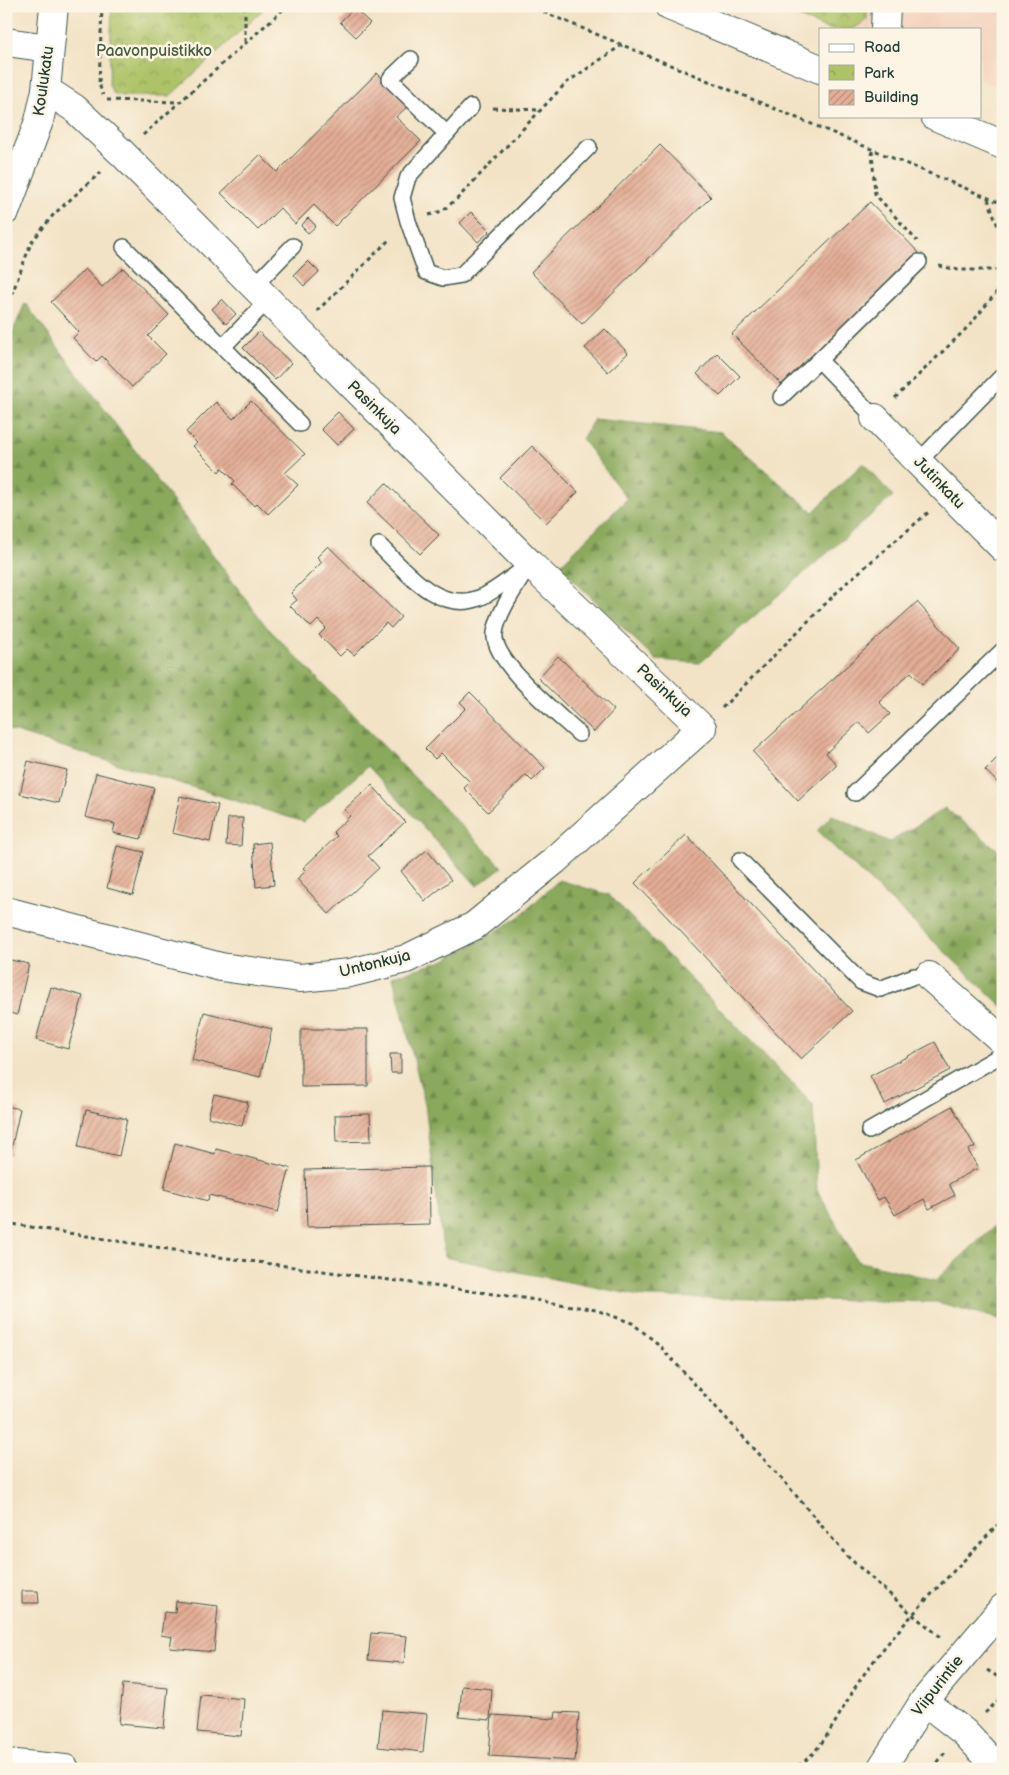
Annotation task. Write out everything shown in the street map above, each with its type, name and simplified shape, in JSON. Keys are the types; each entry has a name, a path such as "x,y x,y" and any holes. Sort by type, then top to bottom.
{"street":[{"name":"Koulukatu","path":"6,210 39,121 46,90 54,6"},
{"path":"669,6 819,69"},
{"path":"885,28 886,6"},
{"path":"6,42 49,48"},
{"name":"Pasinkuja","path":"46,90 74,108 122,153 530,564 702,728"},
{"path":"940,118 1003,144"},
{"name":"Jutinkatu","path":"875,418 1003,548"},
{"name":"Untonkuja","path":"6,911 221,967 300,978 350,973 406,959 474,926 554,861 702,728"},
{"path":"930,976 1003,1041"},
{"name":"Viipurintie","path":"881,1769 924,1701 1003,1608"},
{"path":"924,1701 964,1732 1000,1769"},
{"path":"6,1762 65,1769"}],"lane":[{"path":"411,59 390,79 447,134"},
{"path":"471,107 408,178 402,198 426,272 443,278 461,275 589,147"},
{"path":"124,246 300,424"},
{"path":"223,347 293,246"},
{"path":"781,397 919,262"},
{"path":"819,360 875,418"},
{"path":"918,462 1003,375"},
{"path":"379,545 428,592 458,602 478,598 530,564"},
{"path":"530,564 506,606 494,633 497,647 512,671 579,734"},
{"path":"855,793 1003,650"},
{"path":"740,860 861,982 880,989 914,976 930,976"},
{"path":"869,1131 1003,1054"}],"path":[{"path":"102,6 99,84 104,100 110,106"},
{"path":"245,6 245,44"},
{"path":"6,310 31,243 54,214 287,6"},
{"path":"529,6 872,151 1003,204"},
{"path":"310,310 319,311 408,221 442,211 458,198 566,83 622,45"},
{"path":"6,99 6,118"},
{"path":"104,100 179,102"},
{"path":"471,107 539,110"},
{"path":"872,151 875,194 922,247 919,262 958,270 1003,270"},
{"path":"987,198 1003,240"},
{"path":"875,418 970,325 1003,284"},
{"path":"702,728 844,586 949,494"},
{"path":"6,1222 204,1255 523,1298 596,1310 632,1323 664,1350 783,1480 847,1556 913,1615 963,1654 1003,1680"},
{"path":"791,1769 814,1754 875,1657 1003,1519"}],"shaded area":[{"path":"867,6 1003,6 1003,88 982,81 982,28 855,28 867,20"}],"green space":[{"name":"Paavonpuistikko","path":"112,6 267,6 170,96 122,96 113,93 109,85"},
{"path":"773,6 867,6 867,20 855,28 825,28"},
{"path":"25,303 266,626 502,867 477,886 368,766 304,822 6,729 6,348"},
{"path":"594,419 721,432 813,512 863,463 893,496 700,663 656,660 559,566 627,499 582,439"},
{"path":"945,808 1003,854 1003,1007 817,831 832,815 890,842"},
{"path":"559,880 609,895 813,1105 817,1190 857,1261 936,1280 1003,1218 1003,1320 937,1302 644,1297 444,1257 425,1104 393,976 443,961 490,935 520,916"}],"building":[{"path":"354,8 370,23 356,37 340,22"},
{"path":"377,73 409,105 396,117 421,141 335,226 314,205 295,224 280,208 258,230 221,193 260,155 277,172"},
{"path":"660,145 711,197 582,324 531,272"},
{"path":"870,202 919,253 782,385 732,334"},
{"path":"471,212 490,231 478,242 460,223"},
{"path":"308,218 316,226 308,233 301,226"},
{"path":"308,261 319,272 304,286 294,275"},
{"path":"123,268 169,315 148,336 166,354 132,387 102,356 96,362 73,338 79,332 51,302 85,269 102,287"},
{"path":"222,299 236,314 226,324 212,309"},
{"path":"605,329 628,353 608,372 585,348"},
{"path":"259,332 291,363 275,380 243,348"},
{"path":"717,353 740,376 720,396 697,374"},
{"path":"251,401 305,454 285,473 298,485 268,514 257,503 254,506 232,484 235,481 222,468 219,472 193,446 197,443 186,432 216,402 233,419"},
{"path":"338,412 354,429 337,445 321,429"},
{"path":"532,446 578,492 546,523 500,478"},
{"path":"386,483 439,535 420,554 367,503"},
{"path":"328,546 401,617 391,628 386,623 354,655 347,649 340,656 319,635 326,628 318,620 311,627 290,606 297,600 291,593 322,562 317,557"},
{"path":"917,602 960,649 922,684 911,672 879,702 890,714 869,733 859,722 826,753 837,765 798,801 753,752"},
{"path":"558,656 614,710 594,732 538,678"},
{"path":"470,692 545,768 532,781 526,775 488,812 464,788 470,782 441,753 435,759 425,749 466,708 460,702"},
{"path":"1003,752 1003,788 985,770"},
{"path":"28,761 67,770 59,803 20,794"},
{"path":"96,773 154,788 141,839 113,833 115,824 85,817"},
{"path":"372,785 405,822 368,856 379,868 329,914 297,879 306,871 303,868 337,836 333,832 350,816 344,810"},
{"path":"180,796 218,805 210,842 172,833"},
{"path":"228,818 243,818 241,846 226,845"},
{"path":"686,835 852,1011 801,1059 635,883"},
{"path":"270,842 274,885 256,887 253,844"},
{"path":"117,846 144,852 133,895 107,888"},
{"path":"427,850 451,880 425,901 401,871"},
{"path":"6,959 29,964 17,1015 6,1012"},
{"path":"51,987 83,996 68,1049 36,1040"},
{"path":"204,1012 272,1029 260,1077 192,1060"},
{"path":"301,1029 368,1029 368,1086 301,1087"},
{"path":"935,1042 950,1070 885,1104 870,1076"},
{"path":"390,1054 401,1054 401,1073 391,1073"},
{"path":"214,1094 248,1102 242,1126 208,1117"},
{"path":"6,1106 20,1109 10,1155 6,1154"},
{"path":"952,1106 975,1147 968,1150 978,1168 949,1184 955,1195 929,1209 924,1199 895,1215 884,1197 878,1200 856,1160"},
{"path":"86,1110 127,1119 119,1156 78,1147"},
{"path":"370,1114 371,1141 336,1142 335,1115"},
{"path":"175,1143 215,1154 216,1149 290,1168 278,1212 209,1195 208,1201 164,1189"},
{"path":"429,1167 430,1224 307,1227 305,1170"},
{"path":"22,1591 38,1591 39,1603 22,1603"},
{"path":"176,1601 218,1606 214,1652 170,1648 172,1637 161,1635 164,1612 175,1613"},
{"path":"371,1633 407,1636 404,1663 368,1660"},
{"path":"123,1684 168,1688 164,1728 119,1724"},
{"path":"462,1686 492,1689 490,1720 459,1717"},
{"path":"201,1695 244,1699 241,1736 197,1732"},
{"path":"382,1710 427,1714 423,1752 378,1747"},
{"path":"556,1712 579,1713 575,1761 489,1756 492,1715 555,1719"}]}
